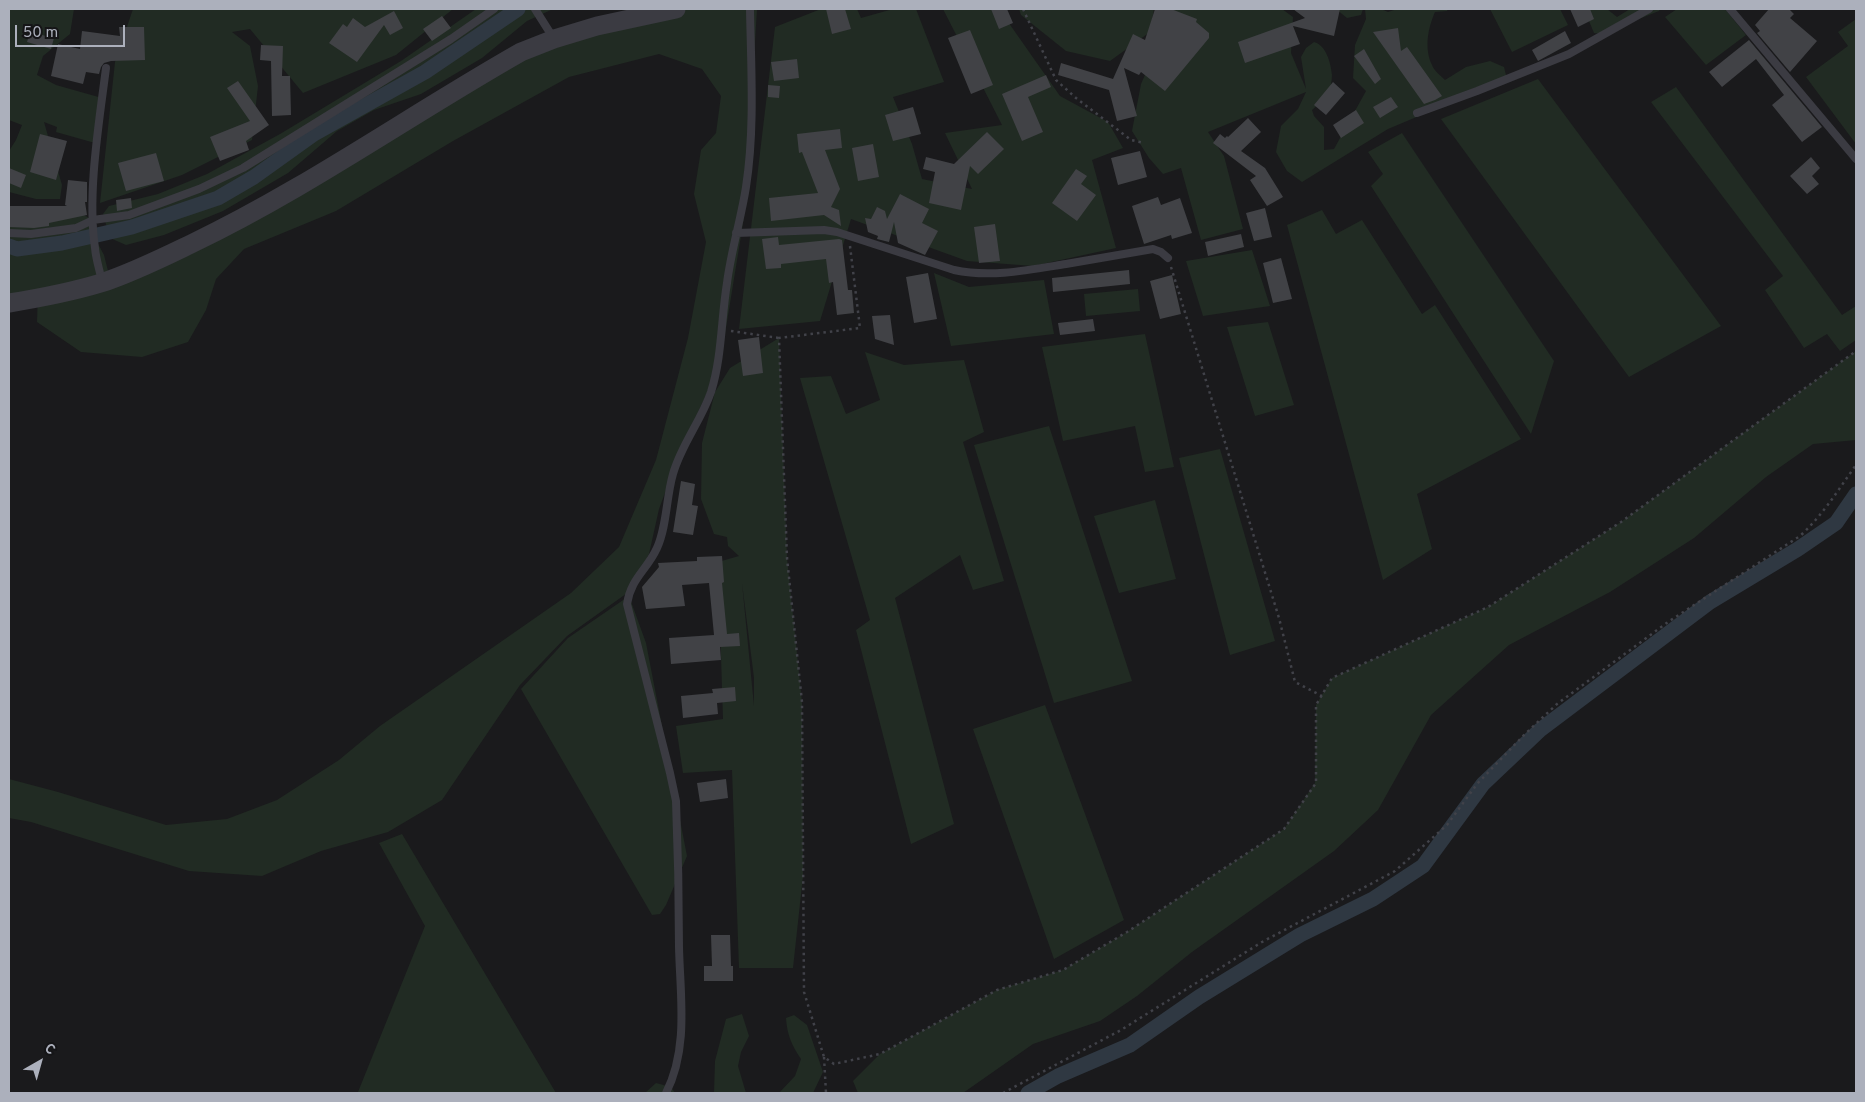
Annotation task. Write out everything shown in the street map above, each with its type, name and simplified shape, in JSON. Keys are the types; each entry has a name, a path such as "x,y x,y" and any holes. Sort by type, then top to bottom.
{"street":[{"path":"9,303 66,293 102,282 226,227 297,188 521,52 554,39 597,26 676,9"}],"lane":[{"path":"9,233 31,234 76,228 93,222 129,215 199,189 243,168 443,44 494,9"},
{"path":"535,9 554,39"},
{"path":"666,1093 674,1078 679,1052 682,1000 676,801 627,604 632,584 657,548 662,532 673,474 679,457 704,409 715,379 726,284 746,187 749,156 751,93 750,9"},
{"path":"1417,113 1477,92 1570,54 1650,9"},
{"path":"1730,9 1856,159"},
{"path":"102,282 95,249 93,222 99,128 106,68"},
{"path":"736,234 824,230 848,235 954,270 983,274 1029,270 1154,249 1168,258"}],"path":[{"path":"1023,9 1056,80 1076,98 1131,140 1144,143"},
{"path":"722,330 779,338 860,328 848,235"},
{"path":"1168,258 1279,618 1295,682 1322,696"},
{"path":"779,338 787,558 802,702 804,992 824,1057 826,1093"},
{"path":"824,1057 834,1064 880,1054 997,990 1062,970 1126,932 1284,829 1316,783 1316,705 1332,678 1488,607 1621,522 1856,351"},
{"path":"1003,1093 1121,1030 1262,942 1395,872 1447,825 1477,784 1556,704 1668,622 1800,536 1827,507 1856,465"}],"shaded area":[{"path":"9,9 74,9 70,34 43,56 37,75 56,85 102,98 95,143 56,132 57,127 44,122 62,185 60,199 36,199 9,192 9,151 22,125 9,120"},
{"path":"133,9 453,9 396,55 303,93 250,29 232,32 250,46 258,86 252,140 182,175 100,203 115,62"},
{"path":"476,9 553,9 527,21 482,58 421,94 374,110 337,131 288,173 223,211 164,235 126,245 110,238 103,214 109,206 158,194 207,174 280,134 401,61"},
{"path":"645,9 757,9 745,211 720,365 682,447 659,509 649,554 630,591 567,636 520,685 442,800 388,832 321,851 262,876 189,871 31,822 9,818 9,779 166,825 227,819 277,800 339,760 380,726 571,593 619,547 656,460 688,338 706,242 694,194 701,150 716,133 721,96 702,69 659,54 569,77 453,141 336,211 244,249 216,279 206,310 188,342 142,357 81,352 37,322 38,293 9,298 9,223 79,212 94,221 96,240 104,255 108,271 169,252 487,68"},
{"path":"821,9 857,9 861,18 893,9 916,9 944,82 893,97 912,144 922,179 972,189 945,133 1002,125 943,9 999,9 1060,96 1108,122 1123,148 1092,160 1116,248 1033,266 967,261 851,219 820,321 739,329 775,27"},
{"path":"1019,9 1154,9 1150,32 1110,61 1066,51 1021,15"},
{"path":"1174,9 1282,9 1293,17 1291,53 1306,89 1301,57 1306,48 1314,42 1318,44 1325,51 1330,65 1332,77 1329,95 1312,110 1314,116 1324,127 1324,150 1334,149 1366,91 1353,78 1355,45 1366,19 1365,9 1381,9 1388,12 1397,9 1448,9 1447,11 1435,12 1430,25 1428,52 1436,71 1445,80 1466,67 1490,61 1504,67 1507,79 1388,129 1302,182 1287,171 1276,152 1281,126 1298,109 1306,92 1208,132 1224,156 1243,229 1201,240 1181,168 1163,174 1149,158 1132,131 1141,84"},
{"path":"1336,9 1363,9 1361,15 1347,18"},
{"path":"1490,9 1560,9 1568,25 1512,52"},
{"path":"1584,9 1607,9 1617,17 1630,9 1660,9 1601,34 1594,33"},
{"path":"1677,9 1725,9 1746,35 1706,65 1665,17"},
{"path":"1856,19 1856,144 1806,77 1848,46 1838,32"},
{"path":"1538,79 1721,326 1629,377 1441,119"},
{"path":"1676,87 1842,315 1856,306 1856,340 1840,351 1827,334 1804,348 1765,290 1783,276 1651,102"},
{"path":"1402,133 1554,361 1531,434 1371,186 1383,174 1368,152"},
{"path":"1322,210 1336,234 1362,220 1422,314 1435,305 1521,439 1417,494 1432,549 1383,580 1287,225"},
{"path":"1252,250 1270,306 1203,316 1186,261"},
{"path":"934,273 969,287 1044,280 1054,334 951,346"},
{"path":"1138,289 1140,311 1086,316 1084,294"},
{"path":"1268,322 1294,405 1255,416 1227,327"},
{"path":"1145,334 1174,467 1145,472 1135,426 1063,441 1042,347"},
{"path":"779,338 787,558 802,702 803,876 793,968 739,968 732,770 683,773 676,726 723,719 718,562 739,556 728,546 727,537 714,534 701,499 702,443 715,392 730,368","holes":["742,583 754,678 754,706"]},
{"path":"1856,351 1856,440 1813,444 1766,477 1694,538 1610,592 1509,645 1431,715 1378,810 1334,851 1192,952 1137,996 1100,1021 1033,1044 963,1093 858,1093 853,1081 880,1054 997,990 1063,970 1127,932 1284,829 1315,783 1316,705 1332,678 1488,607 1621,522"},
{"path":"865,352 904,365 964,360 984,432 963,442 1004,581 973,590 960,555 895,598 954,824 911,844 856,630 870,620 800,378 831,376 846,414 880,400"},
{"path":"1049,426 1132,681 1054,703 974,445"},
{"path":"1220,449 1275,641 1230,655 1179,458"},
{"path":"1155,500 1176,579 1119,593 1094,516"},
{"path":"629,596 646,643 687,856 666,905 660,914 652,915 521,689 568,638"},
{"path":"1045,705 1124,920 1054,959 973,729"},
{"path":"402,834 556,1093 358,1092 425,926 379,843"},
{"path":"742,1014 749,1036 741,1052 738,1066 746,1093 714,1093 715,1061 726,1019"},
{"path":"794,1015 807,1025 823,1072 813,1093 779,1093 795,1076 801,1059 791,1040 786,1018"},
{"path":"656,1083 671,1087 675,1093 645,1093"}],"building":[{"path":"826,9 845,9 851,29 832,34"},
{"path":"991,9 1007,9 1013,23 999,29"},
{"path":"1155,9 1171,9 1197,19 1196,22 1209,33 1209,38 1165,91 1141,72 1139,75 1124,68 1137,116 1117,121 1109,90 1058,75 1061,63 1113,79 1133,34 1145,40"},
{"path":"1293,9 1340,9 1334,36 1293,26 1300,44 1245,63 1238,42 1305,18"},
{"path":"1570,9 1590,9 1594,19 1578,27"},
{"path":"1769,9 1789,9 1794,14 1790,18 1817,41 1790,72 1757,33 1760,31 1755,25"},
{"path":"394,11 403,28 390,35 384,25 357,62 329,43 343,24 347,27 353,18 365,27"},
{"path":"442,16 451,28 432,41 423,29"},
{"path":"119,27 144,27 145,60 104,63 99,74 86,72 83,84 51,76 58,44 80,49 82,31 120,36"},
{"path":"1398,28 1401,51 1407,47 1442,96 1424,104 1373,32"},
{"path":"970,30 993,85 971,94 948,38"},
{"path":"1565,31 1571,43 1538,61 1532,50"},
{"path":"30,32 54,38 51,49 27,42"},
{"path":"1749,40 1822,127 1802,142 1772,105 1784,95 1756,59 1722,87 1709,72"},
{"path":"261,45 283,46 282,76 290,76 291,115 272,116 271,61 260,60"},
{"path":"1364,49 1381,79 1375,84 1354,56"},
{"path":"797,59 799,78 774,81 771,62"},
{"path":"1046,75 1051,87 1028,97 1043,132 1022,141 1002,94"},
{"path":"238,81 269,125 246,141 249,150 220,161 210,137 250,121 227,88"},
{"path":"1333,82 1345,93 1326,115 1314,105"},
{"path":"768,85 780,86 779,98 768,97"},
{"path":"1391,97 1398,107 1380,118 1373,107"},
{"path":"913,107 921,134 893,141 885,115"},
{"path":"1356,110 1364,123 1341,138 1333,125"},
{"path":"1248,118 1261,132 1241,151 1265,168 1283,197 1267,206 1250,180 1256,176 1213,143 1220,134 1225,138 1228,137"},
{"path":"840,129 842,148 825,150 840,189 831,207 839,210 841,226 824,215 771,221 769,198 818,193 802,152 799,153 797,134"},
{"path":"987,132 1004,149 978,174 970,166 961,210 929,203 935,172 923,169 926,157 954,164"},
{"path":"40,134 67,141 56,180 30,172"},
{"path":"873,144 879,177 858,181 852,148"},
{"path":"1140,151 1147,177 1118,185 1111,158"},
{"path":"156,153 164,181 126,191 118,163"},
{"path":"1811,157 1820,168 1812,176 1819,184 1807,194 1790,176"},
{"path":"9,168 26,175 21,188 9,183"},
{"path":"1076,169 1087,176 1081,184 1096,195 1077,221 1052,203"},
{"path":"68,180 87,182 87,202 85,202 87,215 49,223 49,226 34,228 9,227 9,206 67,206 65,205"},
{"path":"900,194 929,209 922,223 938,231 925,255 898,243 894,222 889,242 877,239 878,236 868,232 865,218 871,219 877,207 885,211 887,219"},
{"path":"1158,197 1161,205 1180,198 1192,233 1172,239 1171,235 1144,244 1132,206"},
{"path":"131,198 132,208 117,211 116,200"},
{"path":"1265,208 1272,237 1254,241 1246,213"},
{"path":"995,224 1000,261 979,263 974,227"},
{"path":"1241,234 1244,247 1208,256 1205,242"},
{"path":"778,237 779,245 842,240 848,290 852,290 854,313 837,315 833,282 829,283 826,259 781,264 781,268 766,269 762,239"},
{"path":"1281,258 1292,299 1273,303 1263,263"},
{"path":"1129,270 1130,284 1053,292 1052,278"},
{"path":"928,273 937,319 914,323 906,277"},
{"path":"1172,275 1181,314 1160,319 1150,281"},
{"path":"890,315 894,345 875,339 872,316"},
{"path":"1093,319 1095,331 1060,335 1058,323"},
{"path":"759,337 763,373 743,376 738,340"},
{"path":"681,481 695,484 692,505 698,506 693,535 673,532"},
{"path":"722,556 724,582 722,583 727,634 739,633 740,646 720,647 721,660 671,664 669,638 714,635 709,583 682,585 685,606 646,609 642,587 659,567 658,563 697,561 697,557"},
{"path":"735,687 736,701 717,703 718,714 683,718 681,696 713,693 712,689"},
{"path":"726,779 728,798 700,802 697,783"},
{"path":"711,935 730,935 733,981 704,981 704,966 712,966"}],"waterway":[{"path":"9,246 17,249 62,243 132,227 218,198 254,177 314,134 425,72 518,9"},
{"path":"1028,1093 1058,1076 1130,1045 1199,997 1300,935 1373,899 1423,866 1483,784 1540,730 1710,602 1798,549 1836,523 1856,494"}]}
